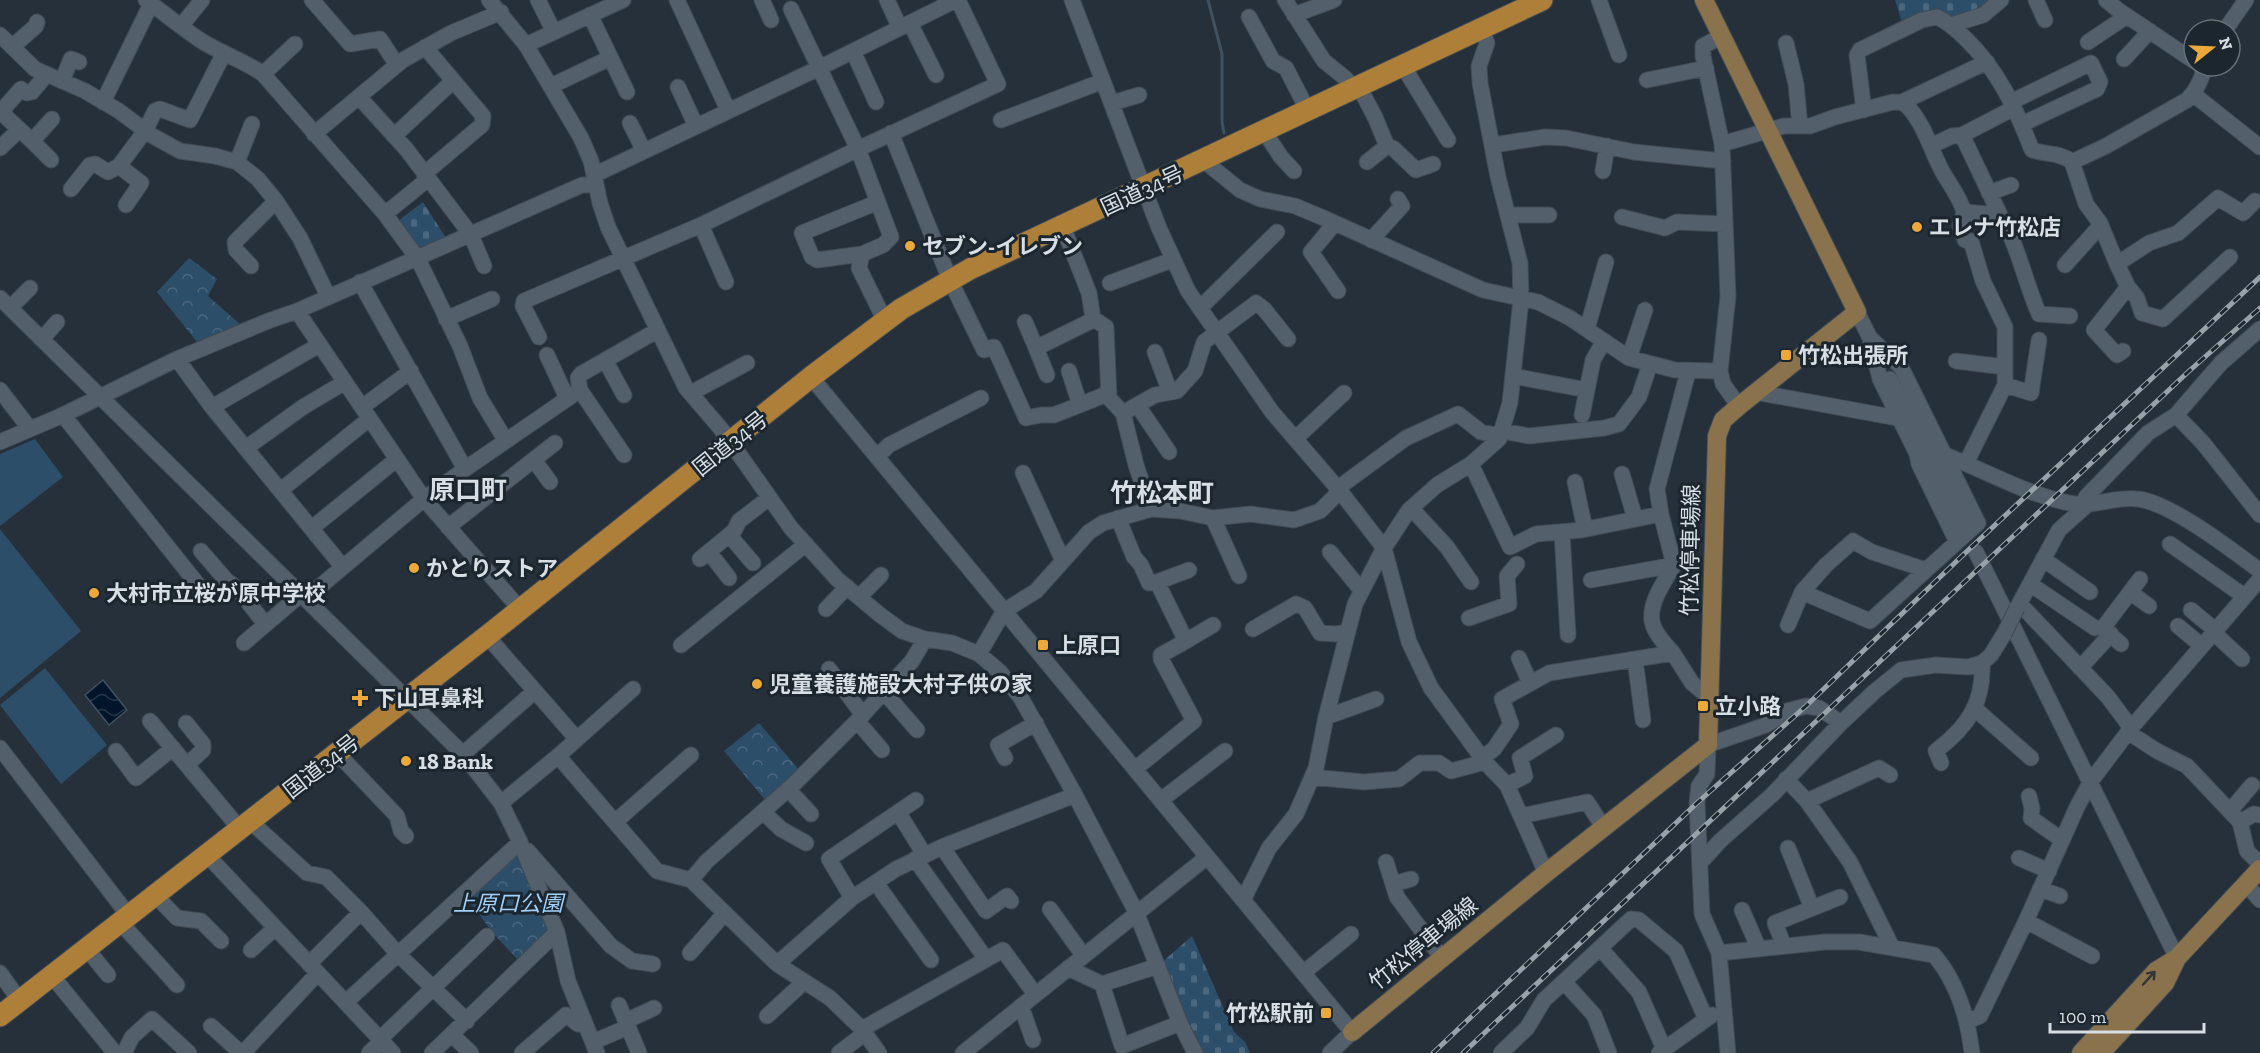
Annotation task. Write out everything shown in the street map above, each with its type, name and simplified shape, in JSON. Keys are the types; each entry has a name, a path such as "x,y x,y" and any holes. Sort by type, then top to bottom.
{"highway":[{"name":"国道34号","path":"0,1016 487,636 811,377 901,309 950,280 1542,0"}],"main road":[{"path":"1704,0 1857,312"},
{"name":"竹松停車場線","path":"1352,1032 1546,873 1708,746 1717,436 1723,420 1857,312"},
{"path":"2081,1053 2156,970 2177,958 2260,869"},
{"path":"2101,1053 2165,983 2177,958"}],"street":[{"path":"181,26 202,0"},
{"path":"312,0 350,44 380,39 397,65"},
{"path":"489,0 526,45 581,138 591,161 608,228 690,393 722,430 769,498 806,544 853,592 903,631 925,639 952,643 979,654 1000,672 1021,698 1136,912 1180,1023 1195,1053"},
{"path":"538,0 554,32"},
{"path":"526,45 623,0"},
{"path":"677,0 728,110"},
{"path":"762,0 771,20"},
{"path":"887,0 936,75"},
{"path":"0,442 63,415 177,358 297,311 595,180 644,151 957,0 998,84 858,148 701,225 524,301 523,306 539,337"},
{"path":"1072,0 1172,260 1188,291 1272,412 1339,490 1384,548 1409,642 1431,688 1483,760 1507,785 1546,873"},
{"path":"1285,0 1324,61 1357,88 1375,117 1387,146 1393,148 1416,170 1433,164"},
{"path":"1294,15 1334,0"},
{"path":"1599,0 1619,55"},
{"path":"1951,25 1983,15 2001,0"},
{"path":"2036,0 2044,20"},
{"path":"2106,0 2182,53"},
{"path":"2233,18 2246,0"},
{"path":"2253,0 2260,5"},
{"path":"103,102 153,2 181,26 263,74 385,214 418,259 460,346 480,398 506,441"},
{"path":"791,9 858,148 891,237 883,245 862,254 817,260 812,257 802,233 878,202"},
{"path":"314,134 397,65 451,33 501,12"},
{"path":"590,15 627,92"},
{"path":"2088,42 2127,16"},
{"path":"1249,17 1273,61 1286,68 1308,111"},
{"path":"1864,110 1857,55 1860,50 1929,17 1937,17 1951,25 1998,76 2022,124 2028,155 2041,153 2064,155 2072,162 2086,204 2101,225 2116,264 2137,298 2142,314 2163,319 2230,257"},
{"path":"12,46 36,26 37,22"},
{"path":"1243,900 1269,848 1296,814 1316,768 1326,717 1355,604 1384,548 1411,508 1437,485 1471,464 1501,433 1510,403 1521,299 1520,262 1498,177 1480,83 1479,66 1487,43 1480,29"},
{"path":"2124,59 2150,32"},
{"path":"0,35 35,69 85,91 180,151 237,162 258,179 276,201 300,238 328,296"},
{"path":"1722,36 1703,46 1722,144 1723,161 1728,296 1720,371 1723,384 1739,406"},
{"path":"263,74 295,44"},
{"path":"1786,44 1796,84 1800,126"},
{"path":"385,214 482,125 483,116 425,47"},
{"path":"853,51 876,102"},
{"path":"71,189 90,165 95,164 108,172 119,166 145,131 155,111 160,109 196,123 224,53"},
{"path":"62,81 70,58"},
{"path":"551,86 610,58"},
{"path":"1722,144 1784,126 1810,126 1835,117 1893,102 1902,102 1987,62"},
{"path":"1930,146 1952,136 1962,135 2012,105 2091,63 2100,82 2097,89 2022,124"},
{"path":"1403,66 1448,140"},
{"path":"1647,80 1706,68"},
{"path":"46,75 33,92 27,93 21,89 5,106 2,113 51,160"},
{"path":"2072,162 2106,146 2187,100 2193,94 2201,78"},
{"path":"394,136 453,81"},
{"path":"1001,120 1103,81"},
{"path":"678,87 696,126"},
{"path":"2193,94 2260,147"},
{"path":"1112,103 1139,95"},
{"path":"359,97 394,136 471,235 484,266"},
{"path":"1902,102 1914,115 1940,167 1961,200 1964,212 1960,226 1965,240 1971,241 1983,281 2005,327 2005,385 1966,463"},
{"path":"32,141 52,119"},
{"path":"630,123 644,151"},
{"path":"237,162 252,124"},
{"path":"0,148 19,130"},
{"path":"1264,131 1281,157 1294,171"},
{"path":"891,134 950,280 984,350 994,347 1026,418 1054,415 1102,396 1108,391"},
{"path":"1962,135 2011,234 2027,286 2039,314 2070,316"},
{"path":"1493,145 1545,137 1566,138 1667,156 1723,161"},
{"path":"1367,162 1387,146"},
{"path":"1603,171 1607,146"},
{"path":"1203,160 1240,190 1260,199 1295,206 1483,291 1538,302 1587,329 1629,358 1688,372 1720,371"},
{"path":"119,166 141,183 126,205"},
{"path":"1989,193 2011,185"},
{"path":"2116,264 2149,243 2178,233 2218,198 2238,218 2255,201"},
{"path":"251,266 236,250 236,242 276,201"},
{"path":"1371,240 1402,206"},
{"path":"1964,212 2000,215"},
{"path":"1509,215 1549,215"},
{"path":"1622,217 1665,228 1677,222 1725,224"},
{"path":"1335,223 1311,252 1338,291"},
{"path":"701,225 726,282"},
{"path":"2066,265 2101,225"},
{"path":"1668,242 1670,226"},
{"path":"1063,227 1089,293 1092,312"},
{"path":"1200,308 1277,232"},
{"path":"862,254 859,268 885,321"},
{"path":"1110,283 1172,260"},
{"path":"1587,329 1606,262"},
{"path":"360,282 465,469"},
{"path":"2123,351 2117,355 2094,330 2128,286"},
{"path":"30,288 5,303 463,754 501,803 520,842 557,932 568,981 595,1047 654,1008"},
{"path":"446,319 492,299"},
{"path":"1123,412 1155,395 1177,391 1195,371 1204,342 1256,303 1264,309 1287,339"},
{"path":"1629,358 1646,310"},
{"path":"297,311 424,499 520,609"},
{"path":"1857,312 1965,528"},
{"path":"1036,348 1091,321 1097,321 1106,327 1109,398 1123,412 1136,465 1151,509"},
{"path":"42,339 57,322"},
{"path":"1025,322 1047,375"},
{"path":"244,643 424,499 574,394 580,374 658,330"},
{"path":"1700,863 1841,723 1901,670 1936,665 1968,667 1982,663 1991,655 2059,530 2085,506 2086,497 2148,434 2176,415 2221,363 2257,337"},
{"path":"1870,338 1880,379 1897,418 1917,453 1918,464 1957,542"},
{"path":"1802,592 1870,621 1978,523 1901,367 1870,338"},
{"path":"2005,385 2031,393 2040,340"},
{"path":"1582,414 1593,360 1604,341"},
{"path":"212,407 319,345"},
{"path":"1155,352 1170,392"},
{"path":"547,355 574,394 624,455"},
{"path":"177,358 212,407 342,566"},
{"path":"605,360 624,395"},
{"path":"1956,361 2005,367"},
{"path":"690,393 747,363"},
{"path":"979,654 1004,611 1036,591 1089,532 1103,523 1151,509 1180,511 1213,518 1250,514 1294,520 1320,511 1339,490 1406,438 1458,414 1482,432 1529,436 1604,428 1619,424 1639,397 1650,364"},
{"path":"281,490 411,371"},
{"path":"1069,371 1080,405"},
{"path":"1688,372 1657,489 1674,565 1653,605 1652,622 1658,635 1692,683 1710,698"},
{"path":"1513,376 1587,390"},
{"path":"811,377 1352,1032 1330,1053"},
{"path":"246,448 303,407 345,382"},
{"path":"0,390 30,429"},
{"path":"1755,392 1897,418"},
{"path":"1295,438 1344,393"},
{"path":"877,457 889,445 981,398"},
{"path":"1138,406 1169,452"},
{"path":"63,415 206,595"},
{"path":"2176,415 2203,443 2260,514"},
{"path":"448,526 555,443"},
{"path":"1945,455 2001,480 2066,502 2085,506 2112,500 2134,498 2146,500 2159,505 2218,540 2260,571"},
{"path":"312,528 396,459"},
{"path":"534,460 550,482"},
{"path":"1469,618 1509,604 1507,576 1518,566 1471,464"},
{"path":"1023,473 1063,561"},
{"path":"1622,474 1635,518"},
{"path":"1575,482 1585,529"},
{"path":"729,578 704,555 734,531 739,521 769,498"},
{"path":"1411,508 1447,547 1471,582"},
{"path":"1510,547 1536,534 1585,529 1661,514"},
{"path":"1118,518 1134,557 1141,565 1149,583 1190,570"},
{"path":"1213,518 1239,576"},
{"path":"1562,532 1568,635"},
{"path":"729,534 753,563"},
{"path":"1788,625 1802,592 1852,541 1872,552 1926,570"},
{"path":"681,645 806,544"},
{"path":"2170,544 2244,596"},
{"path":"201,551 226,580 238,589 265,624"},
{"path":"1330,552 1362,591"},
{"path":"1976,552 2177,958"},
{"path":"2043,560 2090,592"},
{"path":"1591,580 1674,565"},
{"path":"826,609 881,575"},
{"path":"2080,668 2116,639 2103,628 2140,579"},
{"path":"1968,1020 1980,1016 2091,781 2130,730 2260,579"},
{"path":"1157,582 1186,641"},
{"path":"2030,584 2095,628"},
{"path":"2130,592 2150,606"},
{"path":"1252,629 1296,604 1305,608 1320,633 1348,632"},
{"path":"2019,606 2108,697 2130,730 2157,751 2187,766 2235,817 2247,850 2260,864"},
{"path":"2191,610 2242,659"},
{"path":"1135,769 1194,721 1161,655 1213,625"},
{"path":"2178,626 2202,646"},
{"path":"487,636 576,738"},
{"path":"691,880 707,861 788,789 860,718 912,661 925,639"},
{"path":"1312,777 1364,782 1399,779 1420,764 1439,763 1450,771 1483,760 1494,749 1511,724 1502,699 1530,683 1549,673 1672,653"},
{"path":"1519,658 1530,683"},
{"path":"1635,659 1643,720"},
{"path":"1941,763 1936,751 1965,725 1974,708 1983,679 1982,663"},
{"path":"829,669 882,750"},
{"path":"501,803 633,689"},
{"path":"463,754 535,692"},
{"path":"884,692 917,730"},
{"path":"1326,717 1376,699"},
{"path":"1728,1053 1719,953 1702,914 1697,803 1699,786 1707,774 1708,746 1766,725 1787,711 1806,706 1819,708 1841,723"},
{"path":"1974,708 2031,758"},
{"path":"150,721 245,825 307,873 327,878 398,954 467,1021"},
{"path":"186,723 203,744 202,750 188,764"},
{"path":"1005,758 998,745 1036,723"},
{"path":"1507,785 1525,776 1520,758 1556,735"},
{"path":"0,748 125,919 177,985"},
{"path":"116,751 136,778 153,771 173,748"},
{"path":"1161,800 1225,751"},
{"path":"337,753 398,816 401,831 406,836"},
{"path":"615,822 691,755"},
{"path":"558,756 657,871 691,880 777,963 830,999 863,1031 879,1053"},
{"path":"1761,804 1804,797 1879,768 1890,775"},
{"path":"1786,779 1804,797 1850,862 1892,947"},
{"path":"2235,817 2252,785"},
{"path":"788,789 811,814"},
{"path":"777,963 852,898 920,857 1075,795"},
{"path":"2029,796 2032,808 2031,818 2062,840"},
{"path":"852,898 829,859 916,800"},
{"path":"1521,816 1587,802 1604,828"},
{"path":"763,812 781,829 806,843"},
{"path":"898,812 920,857 986,959"},
{"path":"2235,817 2260,815"},
{"path":"346,1002 520,842"},
{"path":"520,842 611,946 632,961 653,964"},
{"path":"942,847 986,911 1007,895"},
{"path":"1788,848 1812,908"},
{"path":"207,855 393,1053"},
{"path":"963,1053 1207,857"},
{"path":"2019,858 2049,871"},
{"path":"1386,862 1397,897 1442,958"},
{"path":"1393,884 1411,879"},
{"path":"876,883 931,960"},
{"path":"2246,884 2260,900"},
{"path":"2040,890 2060,896"},
{"path":"156,896 177,918 201,921 221,941"},
{"path":"1784,946 1775,923 1840,897"},
{"path":"1050,909 1083,955"},
{"path":"1742,910 1759,949"},
{"path":"211,1026 242,1053 361,912"},
{"path":"690,953 725,913"},
{"path":"1501,1053 1527,1028 1544,1000 1565,983 1631,919 1639,920 1676,951 1706,1019"},
{"path":"2026,921 2092,956"},
{"path":"251,951 275,928"},
{"path":"432,1053 557,932"},
{"path":"1303,973 1351,934"},
{"path":"369,1053 487,936"},
{"path":"1719,953 1825,942 1859,942 1934,955 1942,964 1968,1020 1972,1053"},
{"path":"1600,948 1639,992 1661,1051 1724,1008"},
{"path":"87,949 108,975"},
{"path":"839,1053 863,1031 1003,950 1035,994"},
{"path":"1068,968 1102,984 1158,966"},
{"path":"0,974 20,1001"},
{"path":"52,976 115,1053"},
{"path":"767,1016 804,982"},
{"path":"1565,983 1594,1015 1609,1053"},
{"path":"1102,984 1122,1046 1131,1048 1180,1023"},
{"path":"619,1005 639,1053"},
{"path":"1021,1006 1033,1040"},
{"path":"522,1053 566,1015 578,1024 584,1020"},
{"path":"124,1053 132,1037 156,1016 189,1053"},
{"path":"452,1035 471,1053"}],"green space":[{"path":"1895,0 1992,0 1980,13 1950,21 1902,23"},
{"path":"423,202 448,241 416,254 394,224"},
{"path":"189,258 217,279 208,296 242,326 197,342 157,292"},
{"path":"35,439 63,477 0,526 0,454"},
{"path":"0,529 81,631 0,698"},
{"path":"45,668 107,745 61,784 0,705"},
{"path":"759,723 800,771 766,801 724,751"},
{"name":"上原口公園","path":"519,848 552,929 517,959 493,933 466,897"},
{"path":"1192,936 1234,1032 1245,1042 1250,1053 1198,1053 1161,963"}],"water":[{"path":"103,680 127,710 109,725 85,695"}],"waterway":[{"path":"1208,0 1222,54 1224,133"}],"railway":[{"path":"1433,1053 1697,803 1806,706 1963,555 2260,277"},
{"path":"1463,1053 2188,372 2260,308"}],"place":[{"name":"エレナ竹松店","path":"1917,227"},
{"name":"セブン-イレブン","path":"910,246"},
{"name":"竹松出張所","path":"1786,355"},
{"name":"かとりストア","path":"414,568"},
{"name":"大村市立桜が原中学校","path":"94,593"},
{"name":"上原口","path":"1043,645"},
{"name":"児童養護施設大村子供の家","path":"757,684"},
{"name":"下山耳鼻科","path":"360,698"},
{"name":"立小路","path":"1703,706"},
{"name":"18 Bank","path":"406,761"},
{"name":"竹松駅前","path":"1326,1013"}],"district":[{"name":"原口町","path":"468,490"},
{"name":"竹松本町","path":"1162,493"}]}
